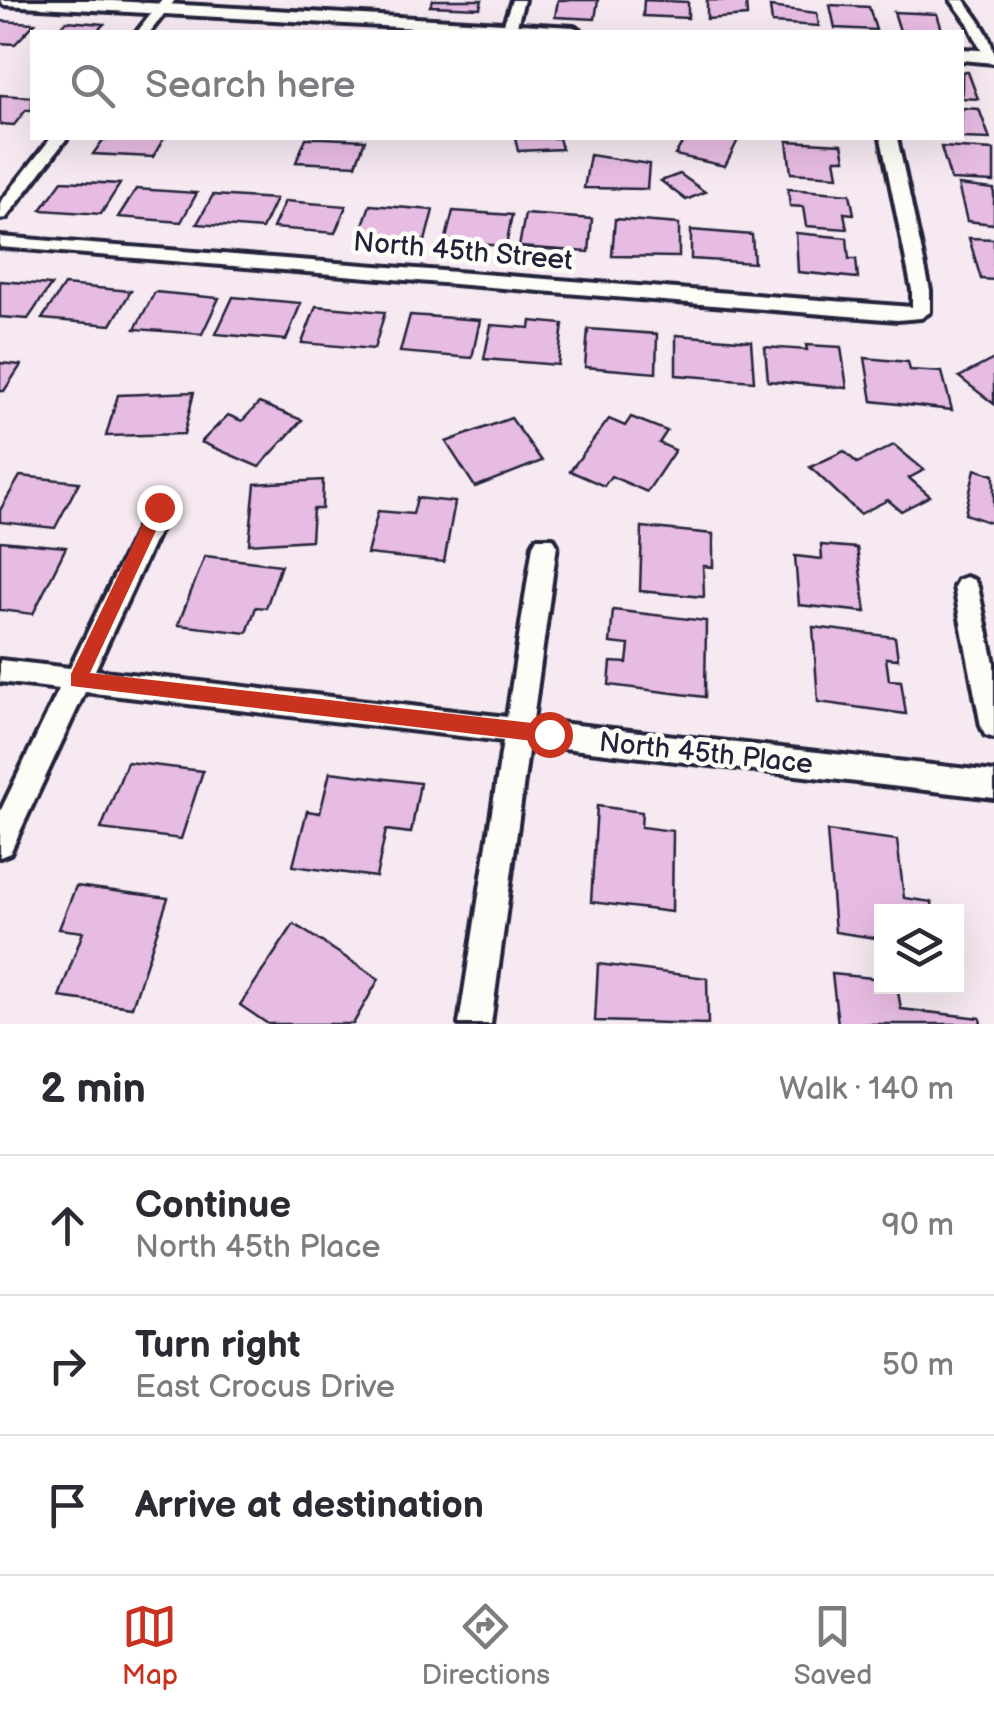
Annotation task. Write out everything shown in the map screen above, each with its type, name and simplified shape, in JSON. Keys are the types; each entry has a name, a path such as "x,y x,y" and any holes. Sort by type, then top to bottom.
{"street":[{"path":"4,0 165,4 386,27 531,30"},
{"path":"509,29 518,0"},
{"path":"957,0 992,57"},
{"path":"144,30 165,4"},
{"path":"964,55 992,57"},
{"path":"0,214 58,140"},
{"name":"North 45th Street","path":"0,242 897,314 921,312 921,290 890,140"},
{"path":"0,842 159,507"},
{"path":"475,1024 544,545"},
{"path":"966,587 994,726"},
{"name":"North 45th Place","path":"0,671 994,784"}],"building":[{"path":"433,0 482,0 480,8 430,6"},
{"path":"558,0 598,0 595,19 555,17"},
{"path":"644,0 688,2 688,18 643,16"},
{"path":"707,0 746,1 747,16 707,19"},
{"path":"830,5 869,7 876,30 835,28"},
{"path":"770,7 817,13 819,26 772,23"},
{"path":"894,12 937,14 942,30 900,30"},
{"path":"0,21 35,23 15,44 0,43"},
{"path":"66,21 104,24 98,30 58,30"},
{"path":"964,72 968,72 978,99 964,98"},
{"path":"0,95 30,97 30,110 14,125 0,124"},
{"path":"964,108 979,109 990,139 964,138"},
{"path":"103,140 163,140 153,157 93,154"},
{"path":"305,140 365,140 356,165 296,162"},
{"path":"515,140 560,140 562,149 518,151"},
{"path":"684,140 738,140 725,166 675,155"},
{"path":"787,141 842,144 845,159 835,159 838,176 791,173"},
{"path":"941,147 994,150 994,182 951,180"},
{"path":"590,155 649,164 647,189 584,188"},
{"path":"680,174 705,192 686,200 661,181"},
{"path":"62,181 120,184 101,214 41,210"},
{"path":"958,185 994,189 994,224 967,221"},
{"path":"136,189 197,193 181,222 118,217"},
{"path":"788,189 850,194 854,214 844,213 847,229 806,226 803,207 790,206"},
{"path":"213,195 276,199 262,229 197,224"},
{"path":"285,201 346,206 335,233 273,228"},
{"path":"370,205 433,210 425,241 359,236"},
{"path":"453,211 512,215 506,246 445,242"},
{"path":"525,214 592,219 589,252 519,247"},
{"path":"615,219 679,224 679,257 612,256"},
{"path":"691,230 752,235 754,263 691,259"},
{"path":"796,233 847,238 849,259 856,259 858,278 798,272"},
{"path":"969,238 994,239 994,280 981,279"},
{"path":"0,281 51,285 28,319 0,317"},
{"path":"64,285 131,291 111,325 42,319"},
{"path":"155,292 219,298 202,334 135,329"},
{"path":"233,297 301,303 286,340 216,334"},
{"path":"316,306 385,312 374,349 302,343"},
{"path":"410,315 480,320 472,358 400,352"},
{"path":"531,321 563,324 558,365 484,359 491,325 530,328"},
{"path":"588,329 657,334 656,373 585,367"},
{"path":"676,335 751,341 754,381 676,375"},
{"path":"806,345 841,347 847,388 768,381 765,347 807,350"},
{"path":"865,358 908,362 910,370 942,372 952,410 872,401"},
{"path":"994,359 994,404 959,377"},
{"path":"0,363 21,365 4,391 0,391"},
{"path":"194,392 184,434 106,436 118,395"},
{"path":"259,403 302,420 259,467 201,442 228,415 242,421"},
{"path":"631,417 667,431 659,443 675,450 647,492 611,476 604,486 570,471 609,419 625,426"},
{"path":"511,418 542,461 475,487 446,442"},
{"path":"894,445 924,470 909,478 930,496 901,511 888,500 860,514 810,467 844,451 857,463"},
{"path":"975,469 994,475 994,524 965,514"},
{"path":"20,476 79,482 55,528 0,522 0,510"},
{"path":"323,480 322,509 313,509 311,540 249,544 255,484"},
{"path":"417,498 455,502 444,562 367,554 378,511 413,514"},
{"path":"642,527 713,534 713,567 703,566 704,597 640,591"},
{"path":"0,541 66,547 33,614 0,610"},
{"path":"821,545 857,548 866,612 799,605 795,556 822,559"},
{"path":"205,556 281,565 266,608 256,607 247,633 178,625"},
{"path":"613,610 706,621 705,697 609,685 611,662 627,663 629,645 610,643"},
{"path":"813,627 895,637 898,659 886,658 889,680 901,681 906,714 818,702"},
{"path":"127,762 203,771 181,839 101,829"},
{"path":"330,772 420,783 411,833 386,830 376,877 293,866 307,811 320,813"},
{"path":"597,806 642,812 641,827 673,831 672,912 591,902"},
{"path":"827,831 897,840 904,898 932,904 874,904 874,938 835,932"},
{"path":"76,886 168,898 132,1007 59,997 83,932 59,929"},
{"path":"294,924 379,979 353,1024 268,1024 240,1005"},
{"path":"598,964 707,978 708,1024 595,1021"},
{"path":"832,974 874,978 874,994 898,994 901,1009 980,1018 981,1024 838,1024"}],"route":[{"path":"159,507 78,680 549,734"}]}
